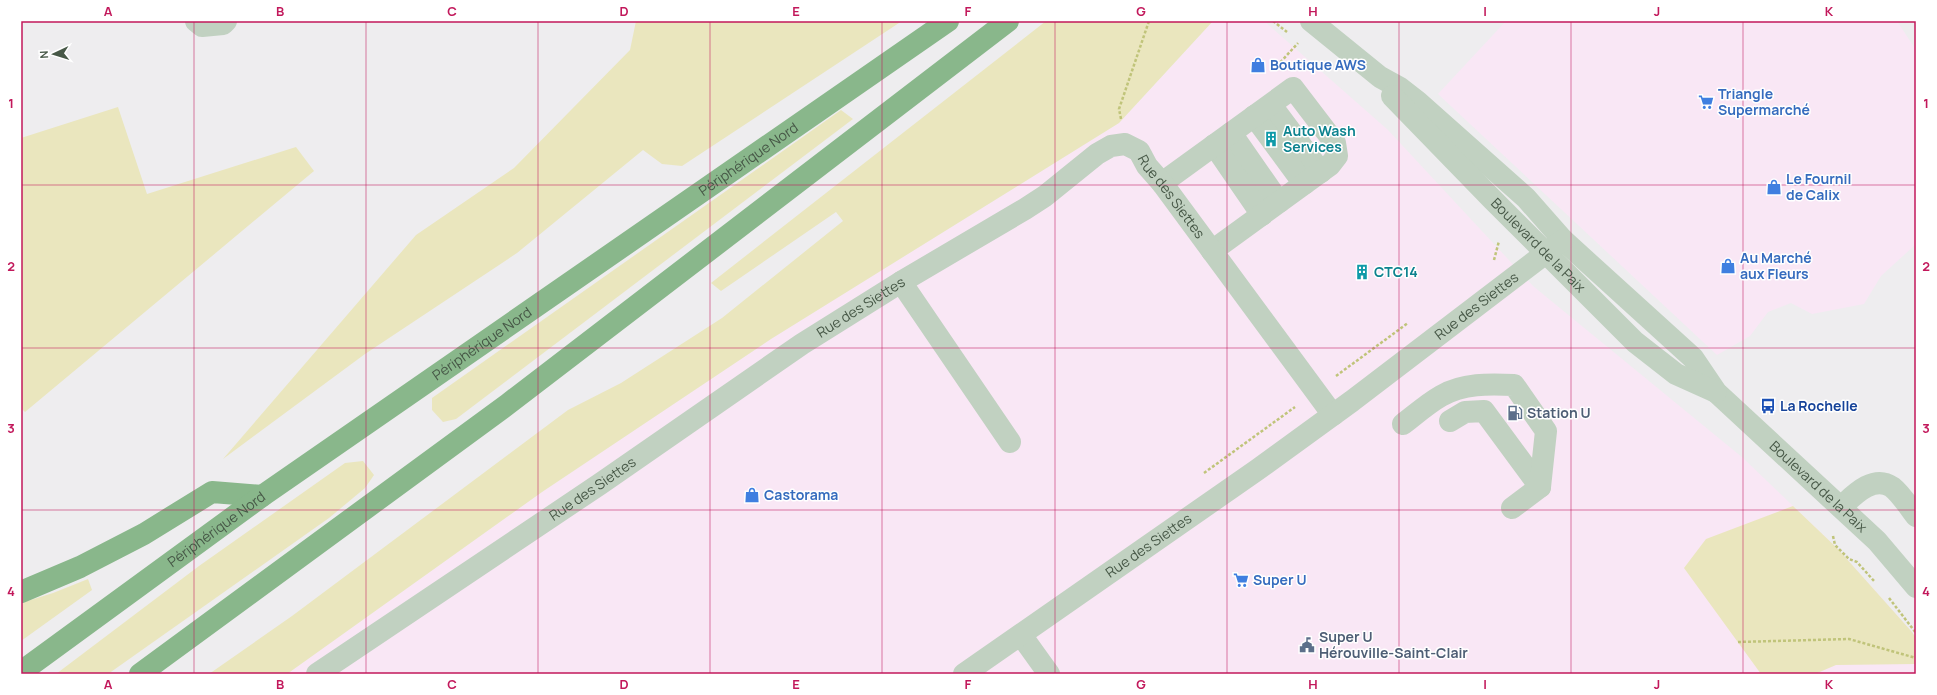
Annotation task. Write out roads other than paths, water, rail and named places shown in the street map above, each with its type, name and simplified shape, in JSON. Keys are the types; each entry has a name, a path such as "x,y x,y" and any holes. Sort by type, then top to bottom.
{"highway":[{"name":"Périphérique Nord","path":"21,672 262,496 948,21"},
{"path":"140,674 156,666 508,404 1008,21"},
{"path":"21,592 80,568 144,534 212,492 262,496"}],"street":[{"path":"196,21 202,26 223,24 226,21"},
{"name":"Boulevard de la Paix","path":"1310,21 1380,77 1400,88 1455,133 1526,198 1563,240 1693,358 1716,392 1877,541 1916,587"},
{"name":"Boulevard de la Paix","path":"1380,77 1391,95 1635,342 1676,374 1716,392"},
{"path":"1162,183 1293,88 1335,143 1338,156 1312,178 1212,251"},
{"path":"1263,110 1312,178"},
{"path":"1223,139 1271,208"},
{"name":"Rue des Siettes","path":"317,674 600,484 802,344 901,282 1025,209 1097,154 1111,146 1125,144 1139,151 1146,166 1162,183 1333,415"},
{"name":"Rue des Siettes","path":"964,674 1257,470 1333,415 1547,254 1563,240"},
{"path":"901,282 1010,442"},
{"path":"1403,424 1441,396 1462,387 1484,384 1514,385 1546,431 1540,487 1512,508"},
{"path":"1450,421 1465,412 1484,411 1540,487"},
{"path":"1841,507 1862,489 1874,484 1885,484 1892,488 1916,516"},
{"path":"1021,635 1049,674"}],"place":[{"name":"Boutique AWS","path":"1258,65"},
{"name":"Triangle Supermarché","path":"1706,102"},
{"name":"Auto Wash Services","path":"1271,139"},
{"name":"Le Fournil de Calix","path":"1774,187"},
{"name":"Au Marché aux Fleurs","path":"1728,266"},
{"name":"CTC14","path":"1362,272"},
{"name":"La Rochelle","path":"1768,406"},
{"name":"Station U","path":"1515,413"},
{"name":"Castorama","path":"752,495"},
{"name":"Super U","path":"1241,580"},
{"name":"Super U Hérouville-Saint-Clair","path":"1307,645"}]}
